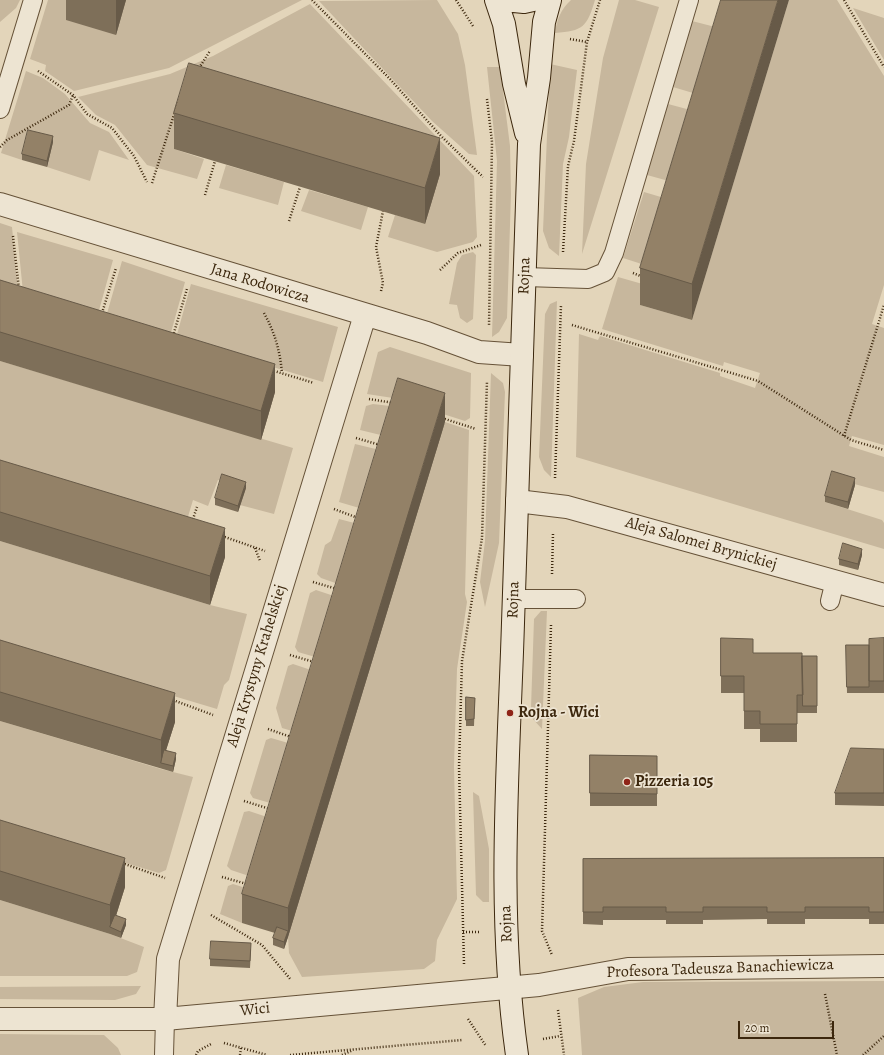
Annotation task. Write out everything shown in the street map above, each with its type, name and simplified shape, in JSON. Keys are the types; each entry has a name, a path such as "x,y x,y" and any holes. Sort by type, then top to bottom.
{"street":[{"name":"Rojna","path":"496,0 504,24 514,84 529,144"},
{"path":"504,0 524,2 534,0"},
{"name":"Rojna","path":"517,1055 510,987 506,913 506,854 517,501 529,144 539,78 544,22 550,0"},
{"name":"Jana Rodowicza","path":"5,206 365,315 488,354 522,355"},
{"name":"Aleja Krystyny Krahelskiej","path":"165,1019 168,959 365,315"},
{"name":"Aleja Salomei Brynickiej","path":"517,501 567,507 832,591 884,595"},
{"name":"Profesora Tadeusza Banachiewicza","path":"510,987 545,984 628,969 884,966"},
{"name":"Wici","path":"0,1019 165,1019 510,987"}],"lane":[{"path":"0,109 33,0"},
{"path":"525,278 588,279 597,277 605,272 610,265 689,0"},
{"path":"514,599 576,599"},
{"path":"164,1055 165,1019"}],"path":[{"path":"312,0 390,79 441,136 483,177"},
{"path":"456,0 474,28"},
{"path":"553,962 552,955 542,931 562,279 568,166 574,141 587,42 600,0"},
{"path":"844,0 884,67"},
{"path":"195,74 210,51"},
{"path":"16,58 74,95 87,114 112,128 134,156 146,182"},
{"path":"152,183 179,98 183,92"},
{"path":"0,147 8,140 69,105 74,95"},
{"path":"464,969 459,768 462,661 482,538 492,242 492,142 487,97"},
{"path":"205,195 215,161"},
{"path":"289,221 300,187"},
{"path":"5,206 20,296"},
{"path":"100,319 124,243"},
{"path":"440,270 458,253 481,246"},
{"path":"171,340 195,264"},
{"path":"242,278 273,329 280,354 282,373"},
{"path":"844,436 884,305"},
{"path":"572,325 758,381 851,440 884,450"},
{"path":"270,370 361,398 397,403"},
{"path":"440,417 476,429"},
{"path":"350,436 386,446"},
{"path":"187,524 191,526 197,507"},
{"path":"330,508 363,520"},
{"path":"220,536 289,560"},
{"path":"309,581 342,591"},
{"path":"287,654 320,664"},
{"path":"169,699 239,726 265,728 297,739"},
{"path":"244,801 276,811"},
{"path":"116,861 169,880 186,902 262,945 293,982"},
{"path":"220,876 253,885"},
{"path":"463,932 483,932"},
{"path":"820,966 829,1024 833,1034 836,1055"},
{"path":"557,1005 560,1036 564,1055"},
{"path":"468,1017 488,1048"},
{"path":"540,1039 560,1036"},
{"path":"864,1055 884,1036"},
{"path":"290,1055 462,1040"},
{"path":"196,1055 198,1051 217,1041"},
{"path":"240,1055 241,1047"},
{"path":"342,1055 355,1049"}],"shaded area":[{"path":"0,0 20,0 16,8 0,22"},
{"path":"48,0 72,0 116,34 126,0 302,0 169,68 74,91 45,71 46,65 30,59"},
{"path":"437,0 458,34 465,65 477,155 469,154 432,121 319,1"},
{"path":"571,0 595,0 586,22 582,26 572,31 555,33 560,15"},
{"path":"619,0 635,0 659,7 582,254 586,164 603,58"},
{"path":"789,0 837,0 884,76 884,285 872,324 884,328 884,445 852,436 849,446 884,457 884,492 832,478 825,502 882,520 884,523 884,549 576,457 579,334 598,340 600,336 720,373 720,376 755,388 760,373 724,362 723,366 602,329 618,277 646,285 640,305 692,320"},
{"path":"310,4 474,176 477,237 473,242 437,252 388,237 395,215 425,224 439,174 174,149 204,159 197,179 147,165 115,125 96,115 78,97 170,74 213,56"},
{"path":"853,8 884,18 884,60"},
{"path":"692,21 723,29 703,96 673,87"},
{"path":"550,64 577,70 569,137 563,164 559,256 549,248 543,231"},
{"path":"487,67 500,67 510,146 511,194 507,318 499,332 492,337 497,161"},
{"path":"26,71 43,78 65,94 90,123 109,132 129,160 99,150 90,181 47,167 28,136 22,160 1,153"},
{"path":"668,104 698,112 676,183 647,175"},
{"path":"226,165 284,182 278,205 219,188"},
{"path":"309,190 368,207 361,230 301,211"},
{"path":"644,192 671,200 651,267 623,258"},
{"path":"0,223 12,227 18,290 0,285"},
{"path":"17,232 113,260 98,314 23,292"},
{"path":"473,252 476,255 473,319 467,323 460,318 457,305 449,304 457,263 462,255"},
{"path":"122,261 185,282 170,336 106,317"},
{"path":"191,284 338,327 323,382 176,338"},
{"path":"557,301 551,477 544,470 539,457 545,314 550,304"},
{"path":"390,347 471,373 470,418 465,421 393,398 367,394 378,352"},
{"path":"0,361 293,448 274,514 240,505 246,488 218,480 208,506 193,500 187,520 0,464"},
{"path":"491,373 503,383 505,392 499,543 485,607 480,582 485,541"},
{"path":"373,404 398,407 389,437 360,430 366,406"},
{"path":"445,422 469,430 465,594 467,602 457,669 454,766 457,899 437,940 435,961 424,969 302,977 289,953 288,937"},
{"path":"355,444 384,451 366,510 339,502"},
{"path":"339,519 362,525 344,586 321,578 317,574 325,545 331,541"},
{"path":"0,541 210,605 247,614 229,680 224,685 217,709 0,644"},
{"path":"316,590 340,598 322,659 298,652 295,647 310,593"},
{"path":"541,611 547,611 542,729 531,717 534,619"},
{"path":"293,664 317,672 299,733 282,728 276,708 288,666"},
{"path":"0,721 161,769 193,777 166,870 159,873 0,825"},
{"path":"271,738 295,745 277,805 253,798 250,793 266,740"},
{"path":"473,792 479,796 489,849 489,902 483,902 476,895"},
{"path":"249,811 273,819 255,878 231,870 227,866 244,812"},
{"path":"233,884 252,890 242,923 220,914 228,886"},
{"path":"0,900 110,934 144,947 137,972 127,976 0,976"},
{"path":"884,981 884,1055 582,1055 578,998 604,987 643,982"},
{"path":"141,986 136,994 115,1000 0,999 0,987"},
{"path":"0,1034 104,1035 118,1048 121,1055 0,1055"}],"building":[{"path":"721,0 778,0 692,284 640,268"},
{"path":"189,63 440,138 425,188 174,113"},
{"path":"28,130 53,136 47,161 22,154"},
{"path":"0,280 275,364 261,411 0,332"},
{"path":"398,378 445,393 288,908 242,894"},
{"path":"0,460 225,528 210,576 0,512"},
{"path":"832,471 855,478 848,502 825,496"},
{"path":"222,474 246,482 238,506 215,498"},
{"path":"843,543 862,549 858,564 839,559"},
{"path":"721,638 753,639 753,653 802,653 803,695 797,695 797,724 760,724 760,711 744,711 744,676 721,676"},
{"path":"884,638 884,681 869,681 869,639"},
{"path":"0,640 175,693 161,740 0,692"},
{"path":"846,645 869,645 869,687 847,687"},
{"path":"802,656 817,656 817,706 803,706"},
{"path":"466,697 475,698 474,719 466,720"},
{"path":"851,748 884,749 884,793 835,793"},
{"path":"164,750 176,753 173,766 161,763"},
{"path":"590,755 657,756 657,794 590,793"},
{"path":"0,820 125,858 110,905 0,871"},
{"path":"884,858 884,912 869,912 869,907 805,907 805,912 767,912 767,907 703,907 703,912 666,912 666,907 603,907 603,912 583,912 583,859"},
{"path":"115,915 126,919 121,932 110,927"},
{"path":"277,927 288,931 284,942 273,938"},
{"path":"211,941 251,943 250,961 210,959"}],"place":[{"name":"Rojna - Wici","path":"510,713"},
{"name":"Pizzeria 105","path":"627,782"}]}
